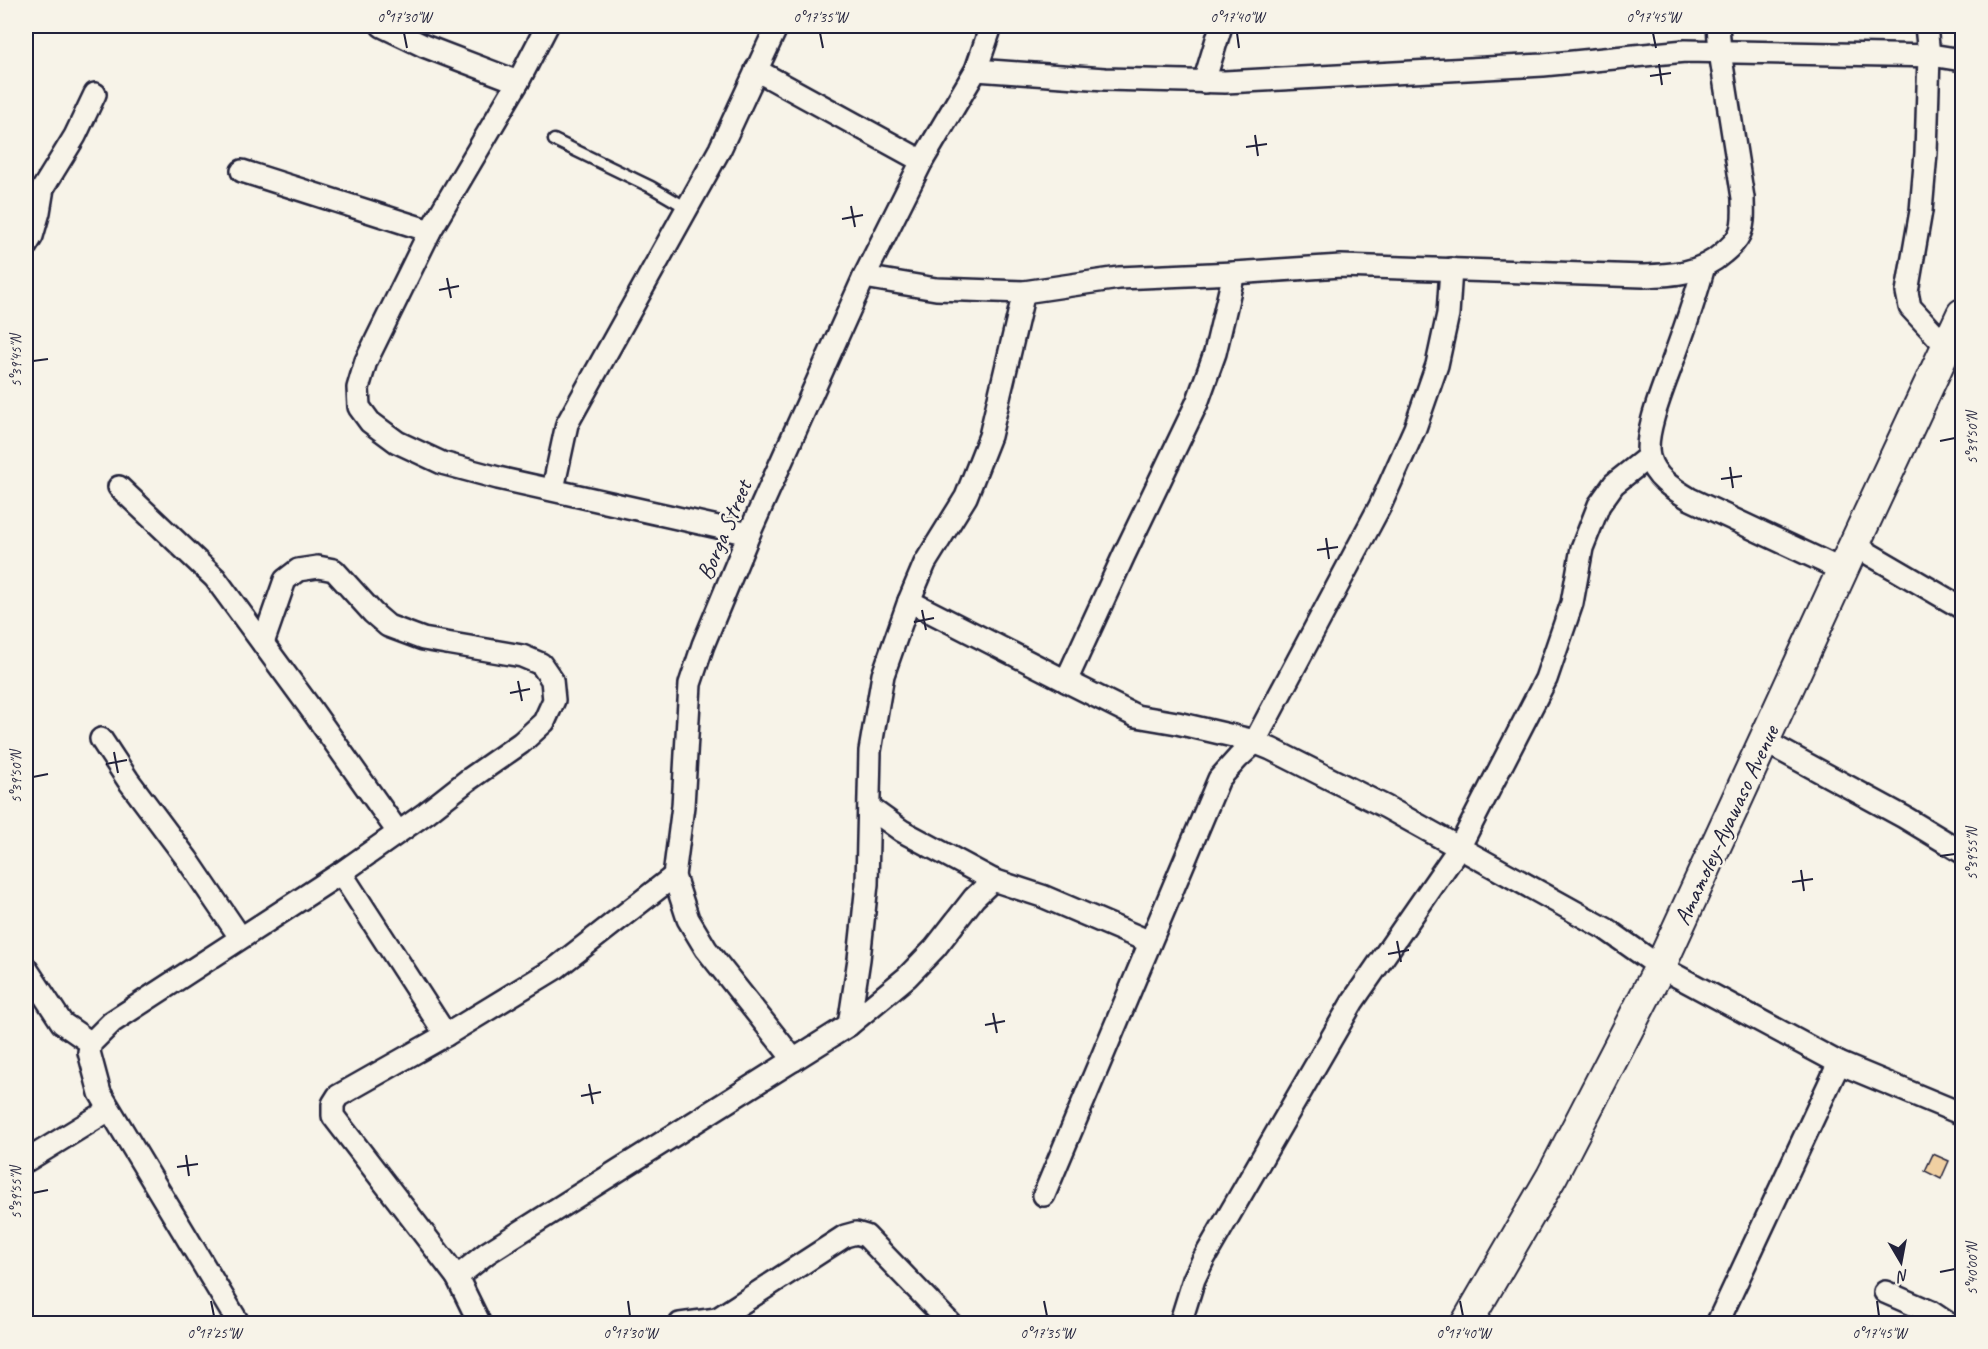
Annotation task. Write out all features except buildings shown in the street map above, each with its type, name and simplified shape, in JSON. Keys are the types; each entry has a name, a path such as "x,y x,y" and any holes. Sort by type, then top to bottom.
{"street":[{"path":"382,26 424,46 518,82"},
{"path":"547,26 518,82 430,231 366,361 358,388 359,407 370,422 396,442 442,463 498,478 749,534"},
{"path":"553,489 567,424 720,149 777,26"},
{"name":"Borga Street","path":"794,1060 706,949 688,919 674,876 683,806 690,684 703,645 749,534 864,277 922,161 976,70 991,26"},
{"path":"1204,82 1221,26"},
{"path":"864,277 936,289 1024,292 1119,278 1341,266 1643,276 1684,273 1704,266 1732,246 1740,235 1743,220 1743,198 1718,26"},
{"path":"1926,26 1929,56 1926,153 1921,211 1907,292 1910,307 1947,347"},
{"path":"976,70 1105,79 1225,82 1543,65 1685,51 1929,56 1962,60"},
{"path":"756,70 922,161"},
{"path":"26,246 32,236 43,188 75,136 95,94"},
{"path":"242,171 430,231"},
{"path":"1704,266 1649,432 1648,456 1658,475 1690,499 1848,557 1962,608"},
{"path":"1044,1195 1220,779 1254,743 1380,506 1414,428 1437,364 1448,314 1451,269"},
{"path":"1066,681 1197,403 1215,352 1234,273"},
{"path":"849,1025 867,884 870,751 883,675 925,563 966,497 990,436 1024,292"},
{"name":"Amamoley-Ayawaso Avenue","path":"1472,1321 1552,1176 1660,967 1962,314"},
{"path":"1180,1323 1194,1279 1203,1260 1353,1001 1460,848 1546,679 1572,603 1582,548 1599,505 1614,484 1648,456"},
{"path":"119,487 214,578 398,832"},
{"path":"239,1323 100,1093 89,1052 91,1043 112,1022 341,873 521,743 544,722 554,700 552,680 541,664 522,656 423,639 388,626 334,570 318,567 298,570 285,580 262,643"},
{"path":"909,601 1136,716 1176,723 1271,749 1460,848 1606,929 1660,967 1839,1063 1962,1114"},
{"path":"101,739 240,937"},
{"path":"1764,741 1962,852"},
{"path":"870,808 902,831 993,880 1042,896 1150,942"},
{"path":"341,873 446,1035"},
{"path":"480,1323 457,1277 333,1116 333,1104 338,1096 556,969 674,876"},
{"path":"457,1277 497,1247 849,1025 908,977 935,948 974,898 993,880"},
{"path":"26,968 62,1023 91,1043"},
{"path":"1717,1323 1839,1063"},
{"path":"26,1161 109,1110"},
{"path":"680,1323 716,1321 845,1236 856,1233 866,1236 951,1323"},
{"path":"1885,1292 1931,1312 1949,1323"}],"lane":[{"path":"554,140 651,187 687,208"}]}
